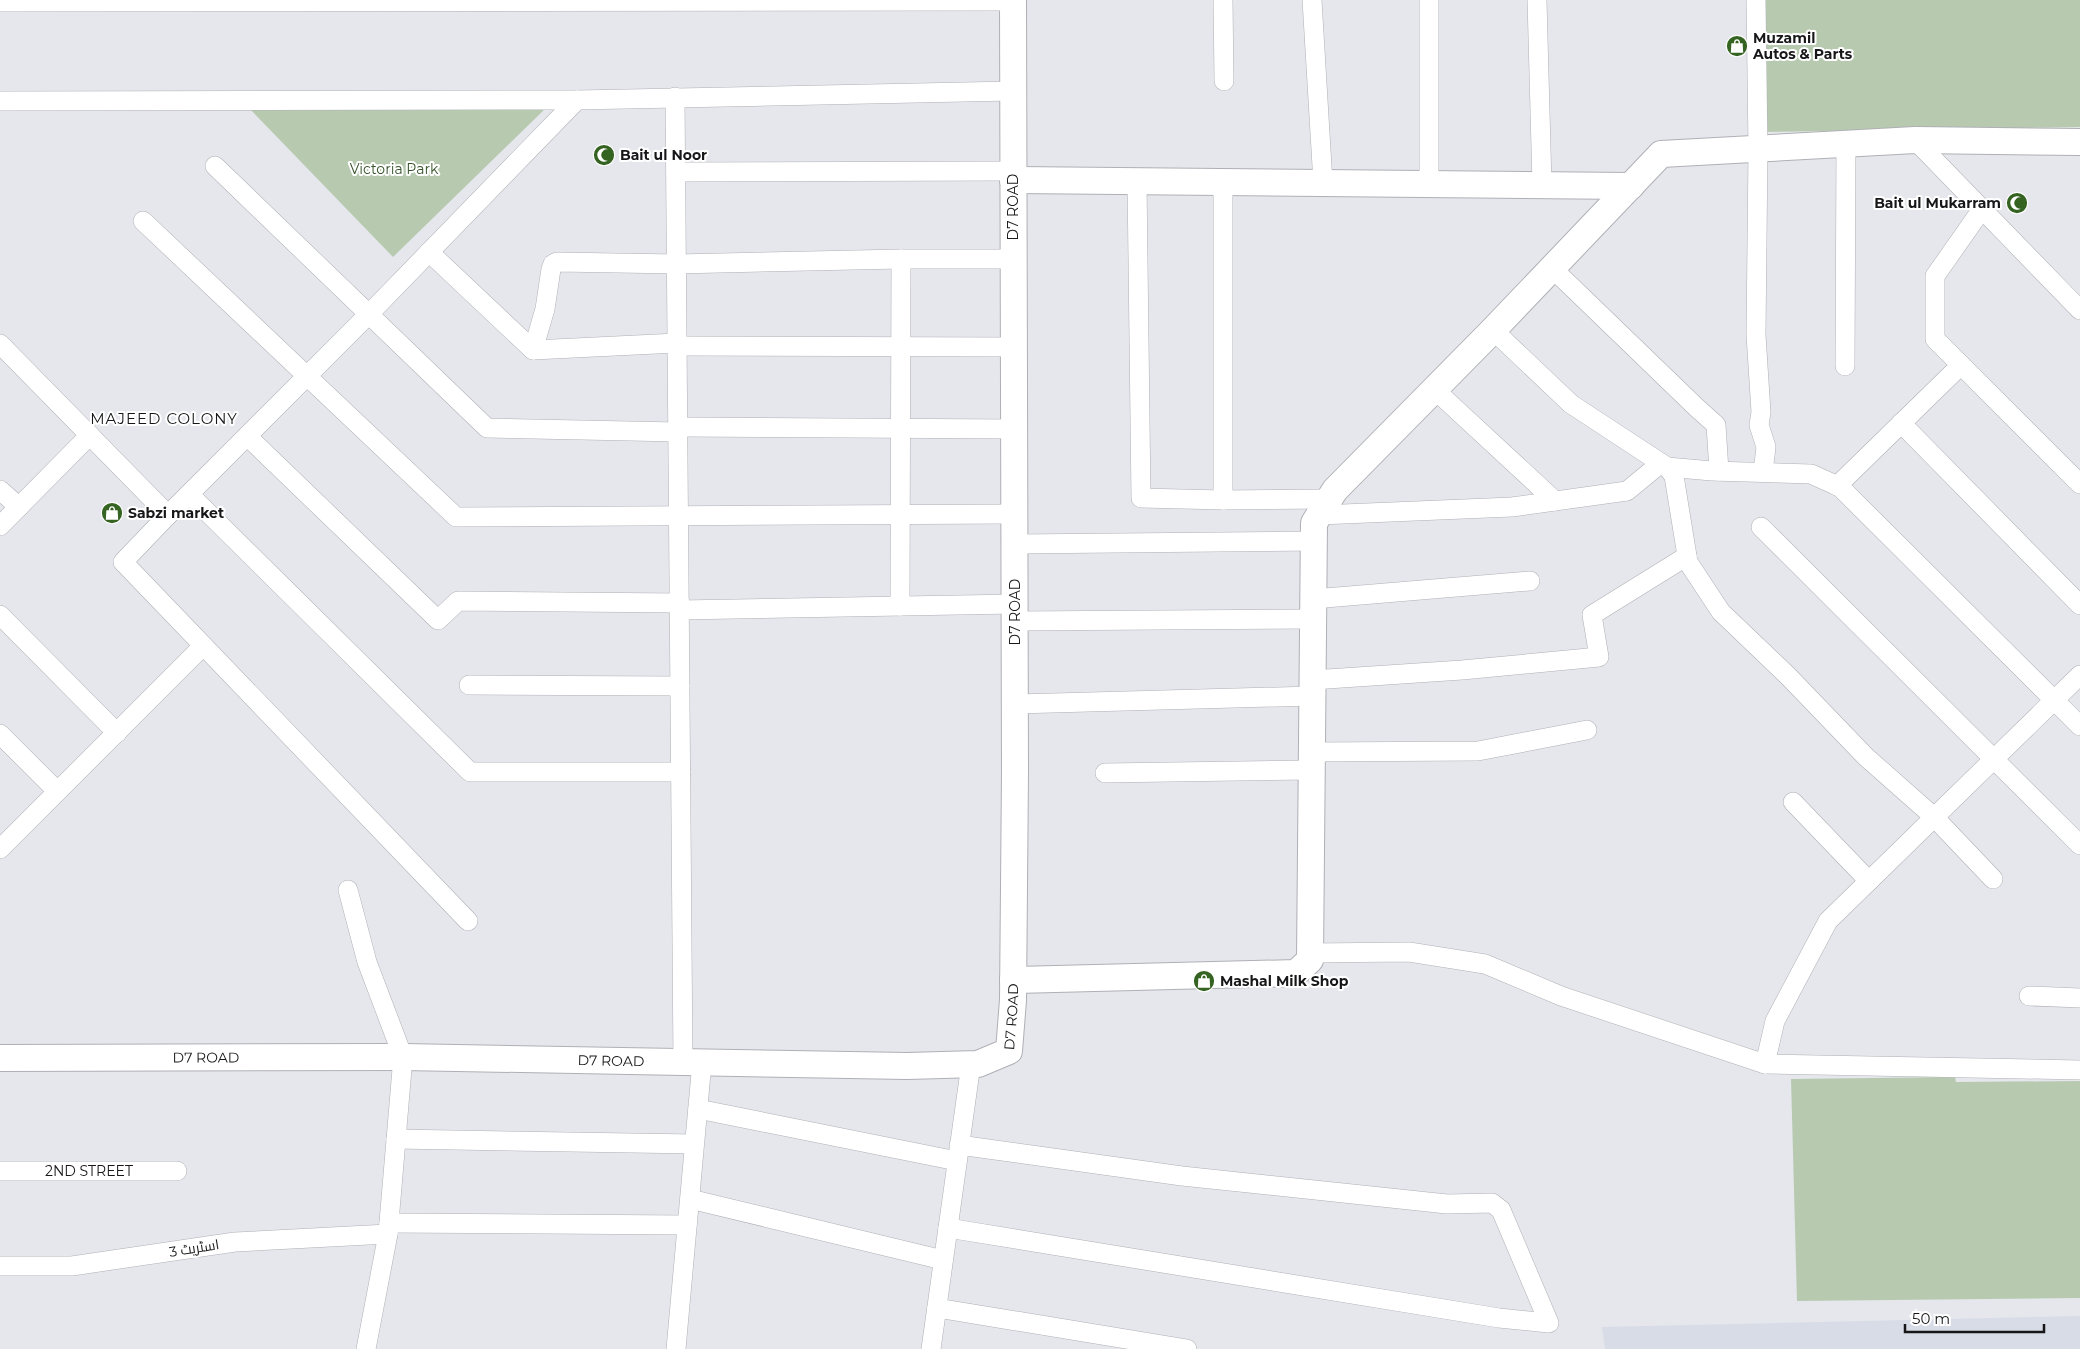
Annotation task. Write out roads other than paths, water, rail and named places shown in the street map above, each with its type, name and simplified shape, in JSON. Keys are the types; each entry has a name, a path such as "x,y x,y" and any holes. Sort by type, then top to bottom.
{"street":[{"path":"1223,0 1224,81"},
{"path":"1312,0 1323,183"},
{"path":"1429,0 1429,184"},
{"path":"1537,0 1542,185"},
{"path":"1756,0 1758,149 1756,343 1761,412 1759,425 1766,447 1763,472"},
{"path":"0,2 1013,1"},
{"name":"D7 ROAD","path":"0,1058 403,1057 907,1066 978,1064 1009,1051 1013,980 1015,704 1013,1"},
{"path":"0,101 577,100 1012,91"},
{"path":"675,97 681,772 693,1062 698,1110 676,1349"},
{"path":"468,921 123,562 168,514 369,314 577,100"},
{"path":"1013,980 1296,973 1310,960 1314,523 1335,490 1493,330 1661,154 1916,140 2080,142"},
{"path":"1916,140 2080,310"},
{"path":"1845,366 1846,144"},
{"path":"215,166 487,428 1014,429"},
{"path":"676,172 1013,175 1137,181 1631,186"},
{"path":"1137,181 1142,498 1223,500 1324,507 1512,507 1628,491 1664,465 1719,471 1811,474 1836,486 2080,726"},
{"path":"1223,182 1223,500"},
{"path":"1982,209 1935,276 1936,339 2080,484"},
{"path":"143,221 456,517 1015,514"},
{"path":"429,252 533,350 677,344 1014,348"},
{"path":"533,350 545,309 553,264 557,262 677,264 901,259 1013,260"},
{"path":"900,606 901,259"},
{"path":"1552,268 1696,408 1716,425 1719,471"},
{"path":"1493,330 1571,404 1664,465 1674,476 1688,562 1721,612 1788,676 1866,757 1934,817 1993,880"},
{"path":"0,344 168,514"},
{"path":"1836,486 1961,365"},
{"path":"1434,388 1554,501"},
{"path":"1901,423 2080,605"},
{"path":"0,526 90,435"},
{"path":"247,436 438,620 458,601 680,606 900,606 1015,613 1313,609 1530,581"},
{"path":"0,490 19,507"},
{"path":"189,494 470,772 681,772"},
{"path":"1761,527 2080,845"},
{"path":"1015,544 1314,541"},
{"path":"1015,704 1312,688 1462,670 1599,657 1592,615 1687,556"},
{"path":"0,615 117,733"},
{"path":"0,849 204,646"},
{"path":"1765,1064 1775,1021 1828,922 2080,675"},
{"path":"469,685 680,686"},
{"path":"1105,773 1478,751 1587,730"},
{"path":"0,734 57,792"},
{"path":"1793,802 1869,881"},
{"path":"348,890 367,962 403,1057 389,1228 366,1349"},
{"path":"1310,953 1409,952 1485,964 1561,996 1765,1064 2080,1070"},
{"path":"2029,996 2080,998"},
{"path":"931,1349 971,1064"},
{"path":"698,1110 958,1153 1447,1204 1492,1203 1501,1210 1549,1323 1479,1315 948,1228"},
{"path":"396,1139 694,1144"},
{"name":"2ND STREET","path":"0,1171 177,1171"},
{"path":"690,1199 943,1260"},
{"name":"اسٹریٹ 3","path":"0,1266 72,1266 235,1242 389,1228 687,1225"},
{"path":"937,1308 1187,1349"}],"place":[{"name":"Muzamil Autos & Parts","path":"1737,46"},
{"name":"Bait ul Noor","path":"604,155"},
{"name":"Bait ul Mukarram","path":"2017,203"},
{"name":"Sabzi market","path":"112,513"},
{"name":"Mashal Milk Shop","path":"1204,981"}],"district":[{"name":"MAJEED COLONY","path":"164,418"}],"park label":[{"name":"Victoria Park","path":"394,169"}]}
